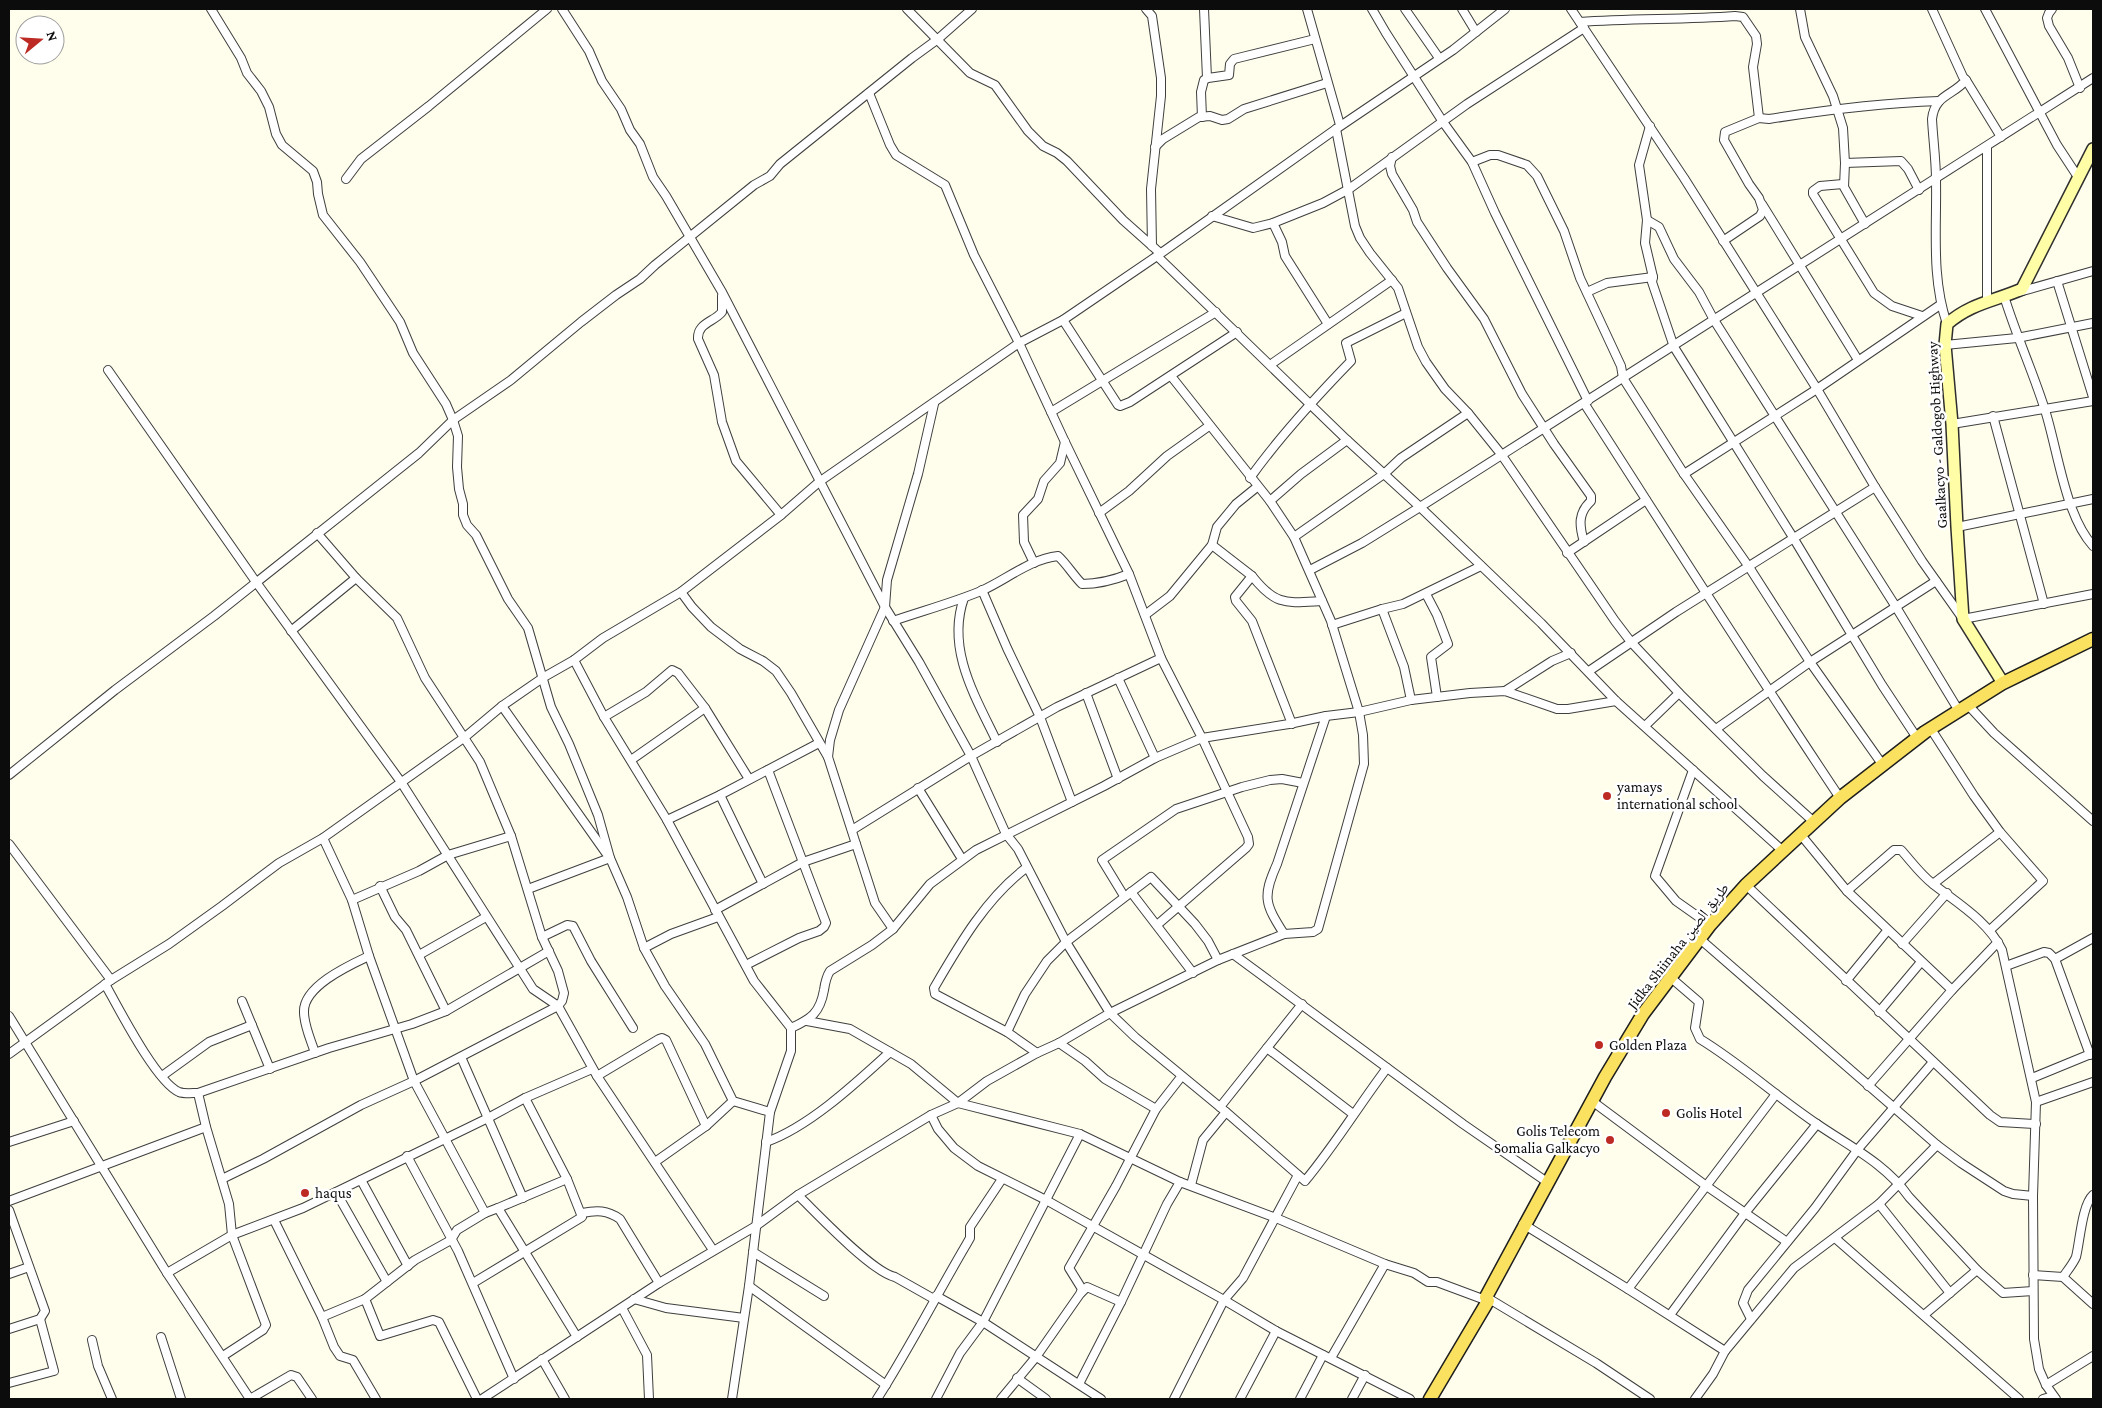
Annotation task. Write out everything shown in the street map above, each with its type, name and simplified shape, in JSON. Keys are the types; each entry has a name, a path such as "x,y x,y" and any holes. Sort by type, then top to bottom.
{"main road":[{"name":"Jidka Shiinaha طريق الصين","path":"1430,1399 1487,1299 1523,1224 1643,1014 1710,925 1746,885 1840,798 1882,764 1931,729 2004,683 2093,640"}],"street":[{"path":"211,9 241,58 247,73 261,91 269,107 276,134 282,145 313,171 318,182 318,194 323,215 360,262 400,322 413,353 436,387 453,420 458,436 457,467 463,515 467,525 476,534 508,600 528,628 544,676 551,707 569,744 598,815 610,858 627,897 644,948 665,986 705,1044 733,1101 770,1112"},
{"path":"346,179 361,159 429,106 546,9"},
{"path":"562,9 590,50 602,81 621,109 630,130 640,144 653,177 722,292 885,607 970,756 1006,834 1018,849 1026,868 1066,942 1110,1013 1182,1077 1223,1109 1305,1180 1325,1156 1387,1068"},
{"path":"907,9 970,73 995,85 1033,136 1043,146 1067,161 1123,220 1152,246 1216,312 1347,440 1482,566 1589,671 1616,701 1783,851"},
{"path":"9,775 405,464 453,420 511,380 609,300 640,279 754,185 770,176 780,164 938,39 972,9"},
{"path":"1146,9 1152,16 1161,78 1161,96 1151,190 1152,246"},
{"path":"1202,117 1202,85 1207,78 1204,9"},
{"path":"1307,9 1338,127 1355,226 1360,238 1392,280 1403,298 1418,348 1426,362 1445,389 1468,413 1501,454 1598,599 1631,642 1679,693 1763,776 1814,822"},
{"path":"1372,9 1443,122 1472,162 1586,402 1768,691 1840,798"},
{"path":"1405,9 1439,58"},
{"path":"1462,9 1476,32"},
{"path":"9,1054 108,982 169,944 279,863 323,838 465,737 502,706 544,676 574,660 603,638 681,592 781,515 819,482 934,404 1019,343 1064,320 1476,32 1506,9"},
{"path":"1571,9 1650,126 1817,389 1874,487 1963,619 2093,594"},
{"path":"1800,9 1805,37 1838,108 1843,128 1844,184 1865,224"},
{"path":"1932,9 1963,77 2001,137"},
{"path":"1985,9 2057,145 2078,178"},
{"path":"2052,9 2048,12 2049,26 2068,58 2080,88"},
{"path":"1212,216 1253,228 1273,223 1323,204 1349,189 1467,104 1582,25 1616,19 1743,17 1756,36 1758,44 1753,67 1759,118"},
{"path":"1207,78 1229,75 1230,64 1234,59 1315,39"},
{"path":"1310,570 1362,543 1420,507 1501,454 1674,347 1840,239 1936,180 2039,111 2080,88 2093,78"},
{"path":"1947,324 1940,305 1935,260 1936,180 1932,119 1933,111 1939,101 1966,80"},
{"path":"1155,147 1172,133 1202,117 1210,116 1222,120 1228,119 1244,109 1327,83"},
{"path":"869,93 890,146 896,155 945,185 974,255 1019,343 1129,574 1161,658 1202,738 1248,837 1249,844 1157,925"},
{"path":"1858,360 1724,140 1724,134 1759,118 1769,119 1838,108 1939,101"},
{"path":"1650,126 1639,165 1647,220 1645,243 1653,277 1652,282 1674,347 1794,539 1882,685 1918,738"},
{"path":"1987,147 1987,300 2093,271"},
{"name":"Gaalkacyo - Galdogob Highway","path":"2004,683 1963,619 1956,527 1952,424 1945,345 1947,324 1958,315 1987,300 2022,289 2093,149"},
{"path":"1472,162 1490,155 1498,155 1527,165 1532,169 1564,231 1587,292 1621,366 1623,378 1684,474 1749,566 1810,662 1882,764"},
{"path":"1392,157 1390,166 1392,174 1413,210 1417,222 1484,319 1522,394 1545,427 1554,444 1591,496 1591,501 1582,510 1580,518 1580,529 1584,542"},
{"path":"1845,162 1901,160 1919,190"},
{"path":"1844,184 1820,186 1813,190 1813,194 1874,293 1881,300 1892,306 1922,316"},
{"path":"1723,242 1760,216 1763,210 1762,204"},
{"path":"1647,220 1659,227 1674,259 1699,292 1714,320 1834,513 1963,708 2093,821"},
{"path":"1273,223 1282,242 1285,256 1328,324"},
{"path":"1587,292 1608,283 1653,277"},
{"path":"1270,365 1392,280"},
{"path":"2057,281 2093,397"},
{"path":"722,292 722,312 702,327 698,340 714,375 722,422 736,461 781,515"},
{"path":"2004,296 2017,338 2045,410 2070,504 2087,539 2093,546"},
{"path":"1684,474 1817,389 1940,305"},
{"path":"1051,412 1216,312"},
{"path":"1250,478 1270,450 1351,360 1346,343 1406,313"},
{"path":"1064,320 1118,405 1123,406 1237,332"},
{"path":"1945,345 2017,338 2093,323"},
{"path":"108,370 256,582 401,782 533,989 558,1006 592,1069 713,1250"},
{"path":"482,1399 659,1283 756,1226 798,1194 930,1115 958,1103 987,1081 1059,1043 1110,1013 1218,960 1284,934 1313,932 1318,929 1364,764 1363,736 1359,712 1332,625 1310,570 1294,537 1270,501 1171,376"},
{"path":"1952,424 2093,401"},
{"path":"828,757 830,740 839,710 885,607 887,580 913,492 934,404"},
{"path":"1294,537 1384,474 1401,458 1468,413"},
{"path":"1993,416 2044,604"},
{"path":"1099,513 1129,491 1167,456 1209,426"},
{"path":"1270,501 1347,440"},
{"path":"1034,563 1024,542 1023,515 1034,505 1044,481 1060,463 1065,442"},
{"path":"1145,615 1170,596 1212,545 1216,527 1236,504 1257,487"},
{"path":"1589,671 1631,642 1874,487"},
{"path":"1568,553 1646,500"},
{"path":"1956,527 2093,500"},
{"path":"222,1179 264,1159 362,1105 414,1081 558,1006 562,1001 564,992 542,937 511,836 480,762 425,678 397,618 356,578 318,533"},
{"path":"1212,545 1252,576 1261,587 1278,600 1322,600"},
{"path":"893,621 964,598 1034,563 1058,556 1082,584 1113,580 1129,574"},
{"path":"1332,625 1403,604 1482,566"},
{"path":"1252,576 1237,593 1236,601 1252,621 1292,724"},
{"path":"291,631 356,578"},
{"path":"1716,729 1810,662 1936,581"},
{"path":"982,590 1040,717 1072,802"},
{"path":"681,592 711,627 740,649 763,661 776,671 791,693 828,757 874,903 892,929"},
{"path":"1426,594 1437,615 1448,644 1430,657 1437,697"},
{"path":"964,598 958,625 960,652 974,694 997,742"},
{"path":"1382,609 1404,667 1411,700"},
{"path":"1505,691 1552,661 1571,653"},
{"path":"852,830 970,756 1040,717 1161,658"},
{"path":"574,660 604,717 667,820 754,981 791,1028 791,1051 770,1112 749,1286 732,1399"},
{"path":"604,717 646,692 672,670 678,673 705,708 749,779"},
{"path":"1118,678 1154,758"},
{"path":"791,1028 807,1021 818,1009 826,977 830,971 872,945 892,929 930,884 962,859 1006,834 1072,802 1154,758 1202,738 1359,712 1411,700 1470,693 1505,691 1557,709 1616,701"},
{"path":"1086,693 1118,778"},
{"path":"1645,726 1679,693"},
{"path":"502,706 610,858"},
{"path":"631,760 705,708"},
{"path":"1284,934 1266,903 1271,878 1326,716"},
{"path":"1931,729 1974,796 2000,832 2043,881 1990,930"},
{"path":"667,820 720,795 819,743"},
{"path":"746,965 824,927 825,918 768,770"},
{"path":"1693,770 1655,876 1676,901 1710,925"},
{"path":"1193,973 1157,925 1127,894 1102,860 1176,808 1242,787 1282,779 1303,783"},
{"path":"918,788 962,859"},
{"path":"720,795 763,884"},
{"path":"1933,884 2000,832"},
{"path":"1801,835 1848,891 1952,990"},
{"path":"352,900 380,886 419,871 448,855 511,836"},
{"path":"323,838 352,900 369,956 414,1081 485,1212"},
{"path":"9,844 108,982 136,1039 162,1076 173,1088 181,1093 198,1093 315,1053 412,1024 446,1011 549,951"},
{"path":"644,948 717,914 763,884 803,862 856,844"},
{"path":"1848,891 1894,850 1901,850 1933,884 1947,893 1990,930 1998,942 2006,966 2036,1102 2032,1275 2036,1354 2046,1385 2054,1397 2043,1399"},
{"path":"528,889 610,858"},
{"path":"1026,868 999,891 960,945 933,990 935,994 1007,1032 1037,1053"},
{"path":"1007,1032 1034,978 1066,942 1127,894 1152,877 1208,941 1218,960"},
{"path":"1746,885 1908,1040 1995,1119 2000,1122 2036,1124"},
{"path":"380,886 395,917 406,930 446,1011"},
{"path":"1902,944 1947,893"},
{"path":"419,955 486,917"},
{"path":"542,937 567,925 573,926 633,1028"},
{"path":"1846,981 1888,931"},
{"path":"2055,959 2093,938"},
{"path":"1700,939 1937,1145 2004,1191 2033,1196"},
{"path":"1868,1086 1952,990 1998,942"},
{"path":"2006,966 2044,952 2049,952 2055,959 2092,1054 2032,1078"},
{"path":"1233,954 1463,1124 1547,1182"},
{"path":"315,1053 304,1013 308,997 329,978 369,956"},
{"path":"1879,1012 1922,962"},
{"path":"1670,977 1699,1002 1695,1028 1700,1039 1817,1124 1858,1149 1900,1184 1909,1197 1998,1291 2003,1293 2033,1291"},
{"path":"242,1001 270,1069"},
{"path":"1191,1185 1204,1140 1223,1109 1266,1048 1302,1004"},
{"path":"9,1016 24,1043 104,1167 167,1273 250,1399 292,1375 297,1377 312,1399"},
{"path":"807,1021 846,1028 890,1052 930,1079 958,1103 1080,1134 1180,1182 1276,1218 1385,1264 1414,1273 1428,1282 1437,1282 1487,1299 1596,1363 1637,1396 1650,1399"},
{"path":"162,1076 209,1042 252,1025"},
{"path":"597,1076 659,1038 664,1038 706,1126"},
{"path":"1059,1043 1085,1061 1105,1079 1156,1109"},
{"path":"1266,1048 1353,1114"},
{"path":"766,1142 795,1129 856,1082 890,1052"},
{"path":"461,1057 523,1198"},
{"path":"1751,1318 1745,1309 1743,1299 1748,1290 1815,1208 1858,1149 1933,1062"},
{"path":"167,1273 232,1235 274,1220 336,1192 525,1098 592,1069"},
{"path":"1080,1294 1082,1289 1069,1268 1131,1158 1156,1109 1182,1077"},
{"path":"2036,1102 2093,1082"},
{"path":"198,1093 206,1127 230,1206 232,1235 266,1325 263,1330 223,1356"},
{"path":"1628,1289 1776,1094"},
{"path":"472,1283 582,1216 568,1179 525,1098"},
{"path":"655,1162 706,1126 733,1101"},
{"path":"1592,1101 1705,1186 1787,1242"},
{"path":"930,1115 938,1129 954,1148 978,1166 1046,1200 1276,1331 1410,1399"},
{"path":"9,1142 74,1121"},
{"path":"1670,1315 1745,1213 1817,1124"},
{"path":"9,1201 104,1167 206,1127"},
{"path":"936,1399 960,1353 983,1322 1080,1134"},
{"path":"1695,1399 1713,1374 1725,1351 1794,1268 1879,1204 1937,1145"},
{"path":"407,1156 472,1283 514,1379"},
{"path":"1174,1399 1224,1300 1243,1278 1256,1250 1276,1218 1298,1175"},
{"path":"322,1317 366,1299 408,1266 450,1240 457,1230 485,1212 568,1179"},
{"path":"877,1399 906,1353 970,1238 970,1227 1002,1179"},
{"path":"360,1180 408,1266"},
{"path":"1079,1384 1180,1182"},
{"path":"336,1192 387,1282"},
{"path":"798,1194 871,1264 888,1275 983,1322 1101,1399"},
{"path":"2063,1277 2075,1258 2087,1207 2093,1195"},
{"path":"1879,1204 1950,1293"},
{"path":"498,1208 577,1337"},
{"path":"9,1210 45,1311 40,1319 9,1329"},
{"path":"582,1213 595,1210 609,1212 620,1218 659,1283"},
{"path":"274,1220 338,1353 353,1360 376,1399"},
{"path":"1523,1224 1725,1351"},
{"path":"1836,1238 2019,1399"},
{"path":"753,1252 824,1296"},
{"path":"1300,1399 1385,1264"},
{"path":"9,1274 30,1267"},
{"path":"1924,1315 1977,1270"},
{"path":"2032,1275 2063,1277 2093,1304"},
{"path":"749,1286 886,1385"},
{"path":"1001,1399 1036,1357 1080,1294 1087,1287 1121,1302"},
{"path":"366,1299 380,1336 433,1320 439,1322 477,1399"},
{"path":"634,1299 666,1308 744,1318"},
{"path":"622,1308 646,1355 649,1399"},
{"path":"9,1383 54,1371 40,1319"},
{"path":"1240,1399 1276,1331"},
{"path":"161,1337 181,1399"},
{"path":"92,1340 98,1366 112,1399"},
{"path":"2046,1385 2093,1356"},
{"path":"542,1359 565,1399"},
{"path":"1352,1399 1365,1375"},
{"path":"1017,1378 1046,1399"},
{"path":"1083,1399 1089,1391"}],"place":[{"name":"yamays international school","path":"1607,796"},
{"name":"Golden Plaza","path":"1599,1045"},
{"name":"Golis Hotel","path":"1666,1113"},
{"name":"Golis Telecom Somalia Galkacyo","path":"1610,1140"},
{"name":"haqus","path":"305,1193"}]}
